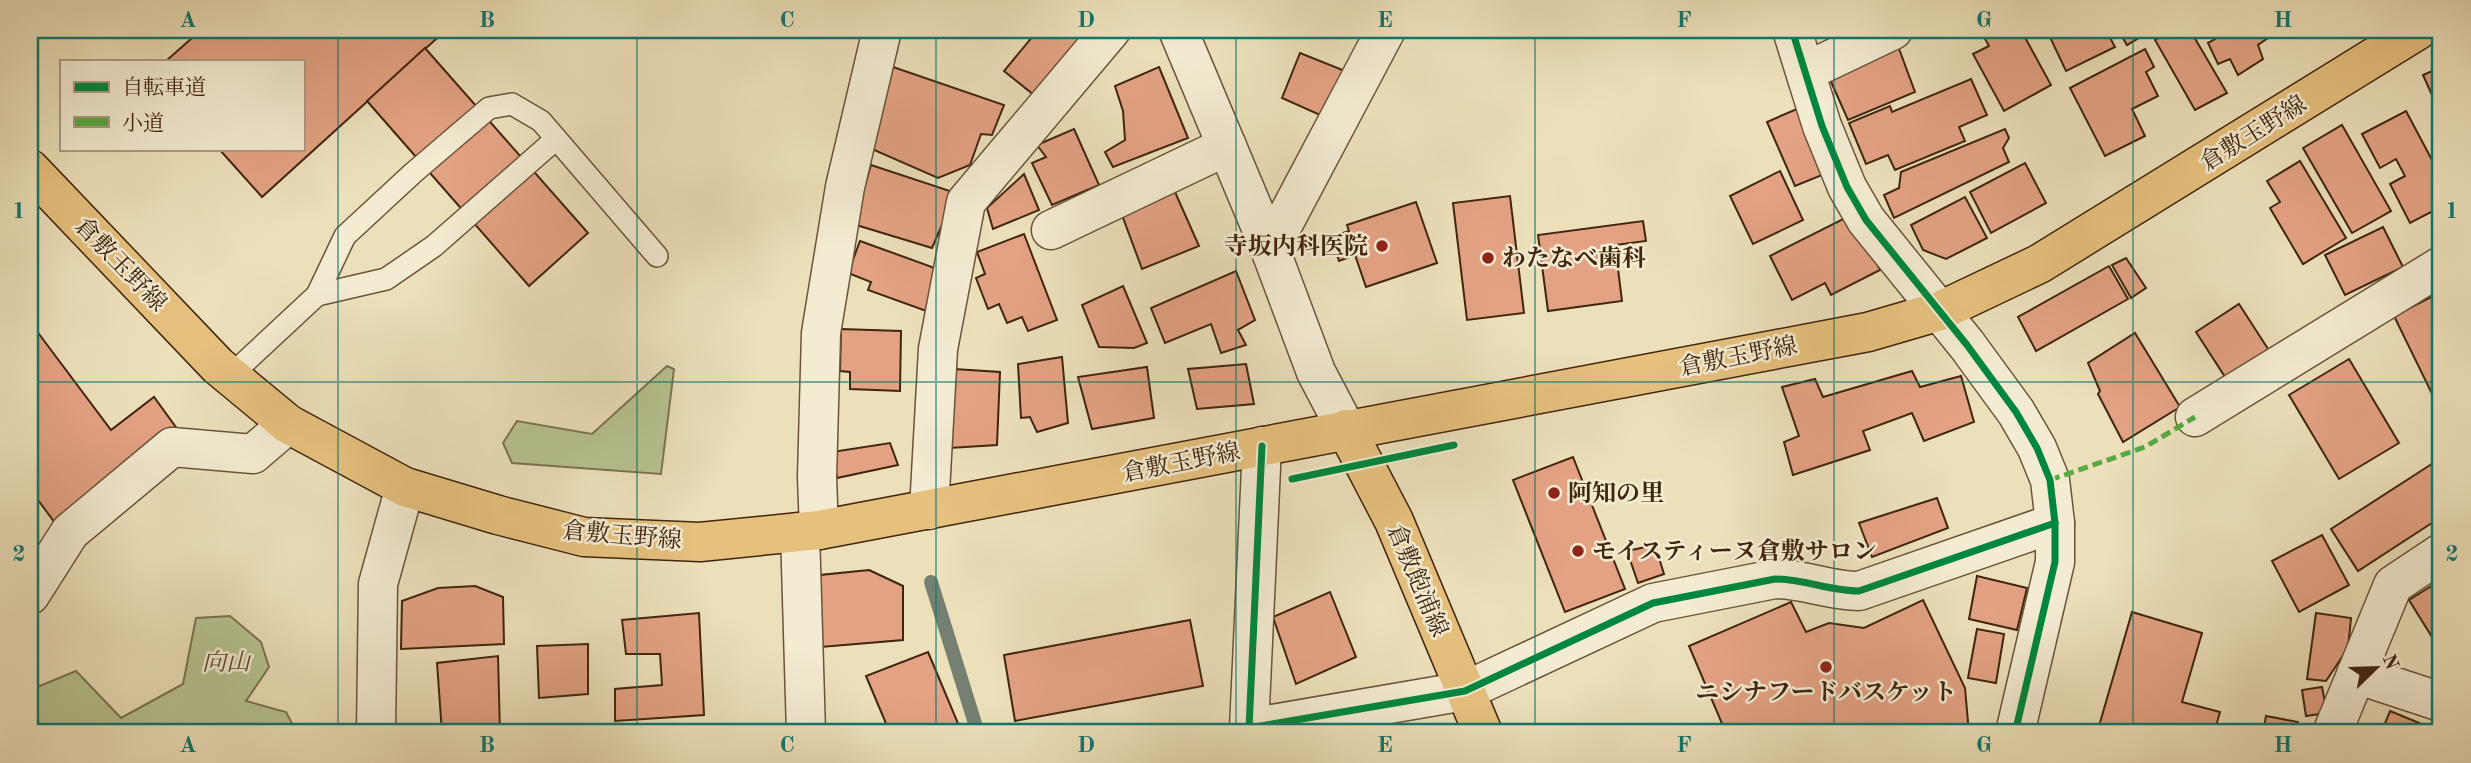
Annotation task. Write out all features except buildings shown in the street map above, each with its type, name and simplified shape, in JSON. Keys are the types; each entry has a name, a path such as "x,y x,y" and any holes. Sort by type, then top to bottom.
{"main road":[{"name":"倉敷玉野線","path":"30,169 218,366 288,424 405,487 498,515 584,537 700,542 810,531 929,510 1868,332 1940,311 2039,264 2418,30"},
{"name":"倉敷飽浦線","path":"1346,429 1394,521 1483,733"}],"street":[{"path":"806,733 810,531 817,477 821,333 845,187 882,30"},
{"path":"929,510 938,349 966,202 1111,30"},
{"path":"1178,30 1270,249 1316,372 1346,429"},
{"path":"1270,249 1386,30"},
{"path":"1792,30 1822,126 1847,187 1866,219 2016,412 2037,448 2050,480 2055,523 2055,562 2015,733"},
{"path":"1807,71 1893,30"},
{"path":"1051,230 1227,146"},
{"path":"2195,417 2441,265"},
{"path":"30,595 70,532 172,447 253,454 288,424"},
{"path":"1262,446 1242,730 1465,691 1653,603 1775,579 1795,579 1841,591 1859,592 2055,523"},
{"path":"376,733 379,584 405,487"},
{"path":"2332,733 2393,585 2441,553"},
{"path":"2356,674 2441,702"}],"lane":[{"path":"230,376 317,295 345,236 489,108 512,104 541,121 657,256"},
{"path":"317,295 386,279 434,246 556,139"}],"green space":[{"path":"667,366 674,369 661,474 512,463 503,443 517,421 592,434"},
{"name":"向山","path":"230,616 261,642 269,667 246,701 286,712 297,733 30,733 30,690 76,671 121,718 183,684 196,618"}],"waterway":[{"path":"931,582 978,733"}],"marked path":[{"path":"2050,480 2145,447 2195,417"}],"cycle path":[{"path":"1792,30 1822,126 1847,187 1866,220 1967,345 2016,412 2037,448 2050,480 2055,523 2055,562 2015,733"},
{"path":"1292,479 1454,445"},
{"path":"1262,446 1249,728 1465,691 1653,603 1775,579 1859,591 2055,523"}],"place":[{"name":"寺坂内科医院","path":"1382,246"},
{"name":"わたなべ歯科","path":"1488,258"},
{"name":"阿知の里","path":"1554,493"},
{"name":"モイスティーヌ倉敷サロン","path":"1578,551"},
{"name":"ニシナフードバスケット","path":"1826,667"}]}
